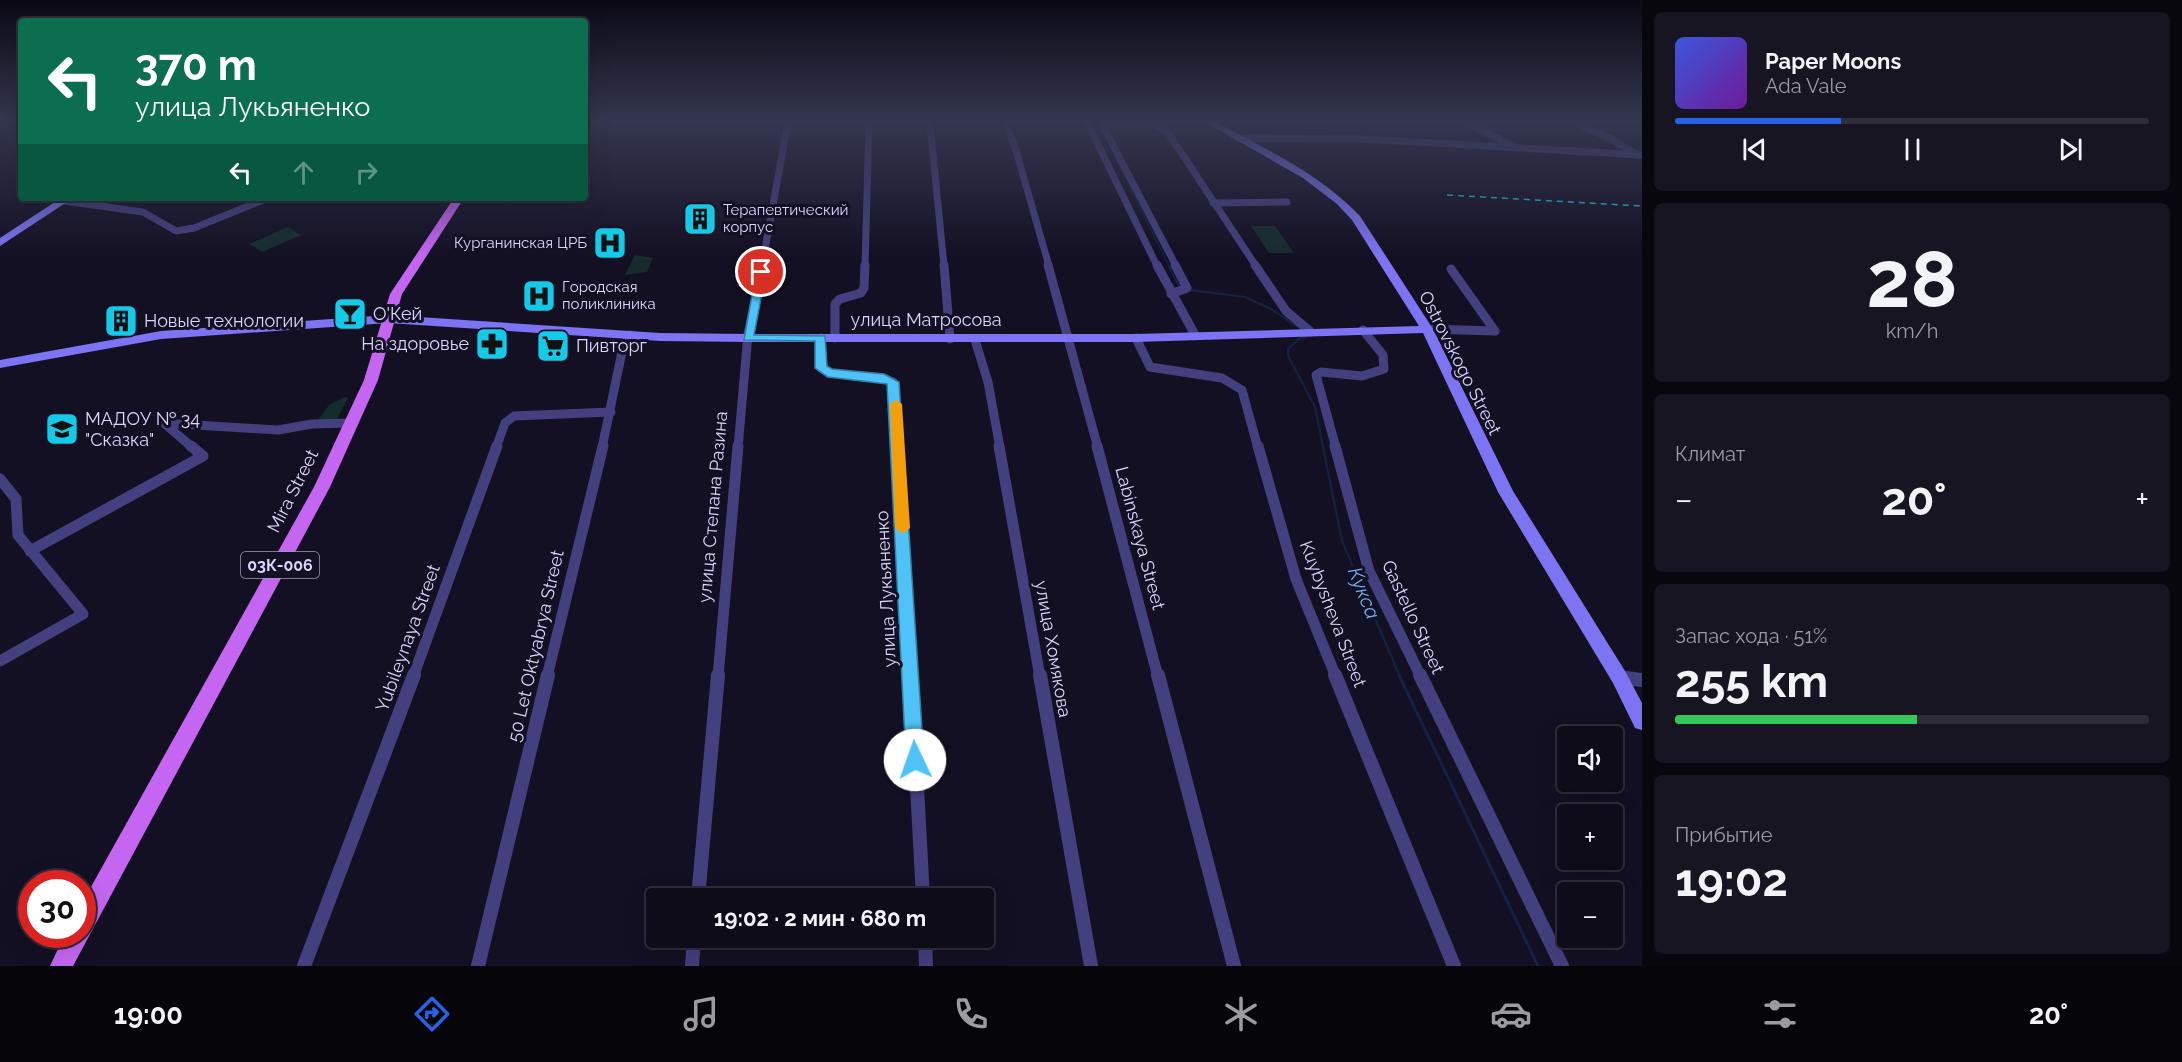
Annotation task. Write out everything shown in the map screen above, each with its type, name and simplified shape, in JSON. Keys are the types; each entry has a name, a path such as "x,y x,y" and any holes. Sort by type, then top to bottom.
{"main road":[{"name":"Mira Street","path":"96,900 322,487 370,380 396,294 457,201"},
{"path":"61,966 71,948"}],"street":[{"name":"улица Степана Разина","path":"699,888 748,338 780,167"},
{"path":"836,338 835,304 840,299 861,294 864,288 868,167"},
{"path":"935,167 950,339"},
{"name":"Labinskaya Street","path":"1021,167 1069,338 1234,966"},
{"path":"1109,167 1171,294 1195,335"},
{"path":"1125,167 1187,288 1171,294"},
{"path":"1190,167 1286,311 1306,332"},
{"name":"Ostrovskogo Street","path":"1291,167 1310,177 1346,206 1427,329 1506,492 1618,677 1642,722"},
{"path":"0,243 64,201"},
{"path":"72,201 143,212 176,231 194,228 261,201"},
{"path":"1213,203 1287,202"},
{"name":"Ostrovskogo Street","path":"1451,269 1495,331"},
{"name":"улица Матросова","path":"0,364 161,335 388,319 630,335 748,338 975,340 1136,338 1363,330 1495,331"},
{"name":"Gastello Street","path":"1363,330 1383,355 1384,369 1375,376 1367,377 1321,372 1316,375 1369,571 1562,966"},
{"name":"50 Let Oktyabrya Street","path":"478,966 611,412 623,347 630,335"},
{"name":"улица Лукьяненко","path":"821,338 821,368 828,373 884,378 893,382 895,391 922,888"},
{"name":"Kuybysheva Street","path":"1136,338 1150,367 1161,371 1226,378 1242,390 1296,579 1454,966"},
{"name":"улица Хомякова","path":"975,340 988,382 1091,966"},
{"name":"Yubileynaya Street","path":"304,966 426,643 505,423 514,416 525,414 611,412"},
{"path":"30,551 203,456 164,423 278,430 312,424 351,423"},
{"path":"0,479 16,499 18,535 83,614 0,661"},
{"path":"1618,677 1642,680"},
{"path":"692,966 693,948"},
{"path":"925,948 926,966"}],"green space":[{"path":"1251,226 1275,226 1294,253 1269,253"},
{"path":"288,227 301,235 262,252 249,244"},
{"path":"635,255 653,258 647,272 625,275"},
{"path":"345,397 348,398 336,421 318,420 329,405"}],"waterway":[{"name":"Кукса","path":"1120,167 1169,266"},
{"name":"Кукса","path":"1168,265 1179,286"},
{"name":"Кукса","path":"1190,290 1245,297 1271,309 1302,330"},
{"name":"Кукса","path":"1306,335 1307,337 1300,338 1288,349 1288,356 1315,407 1342,541 1400,677"},
{"name":"Кукса","path":"1399,675 1538,966"}],"railway":[{"path":"1447,195 1642,206"}],"slow traffic":[{"path":"896,404 903,528"}],"place":[{"name":"Терапевтический корпус","path":"700,219"},
{"name":"Курганинская ЦРБ","path":"610,243"},
{"name":"Городская поликлиника","path":"539,296"},
{"name":"О'Кей","path":"350,314"},
{"name":"Новые технологии","path":"121,321"},
{"name":"На здоровье","path":"492,344"},
{"name":"Пивторг","path":"553,346"},
{"name":"МАДОУ № 34 \"Сказка\"","path":"62,429"}],"route":[{"path":"761,272 748,338 821,338 821,368 828,373 884,378 893,382 915,760"}]}
